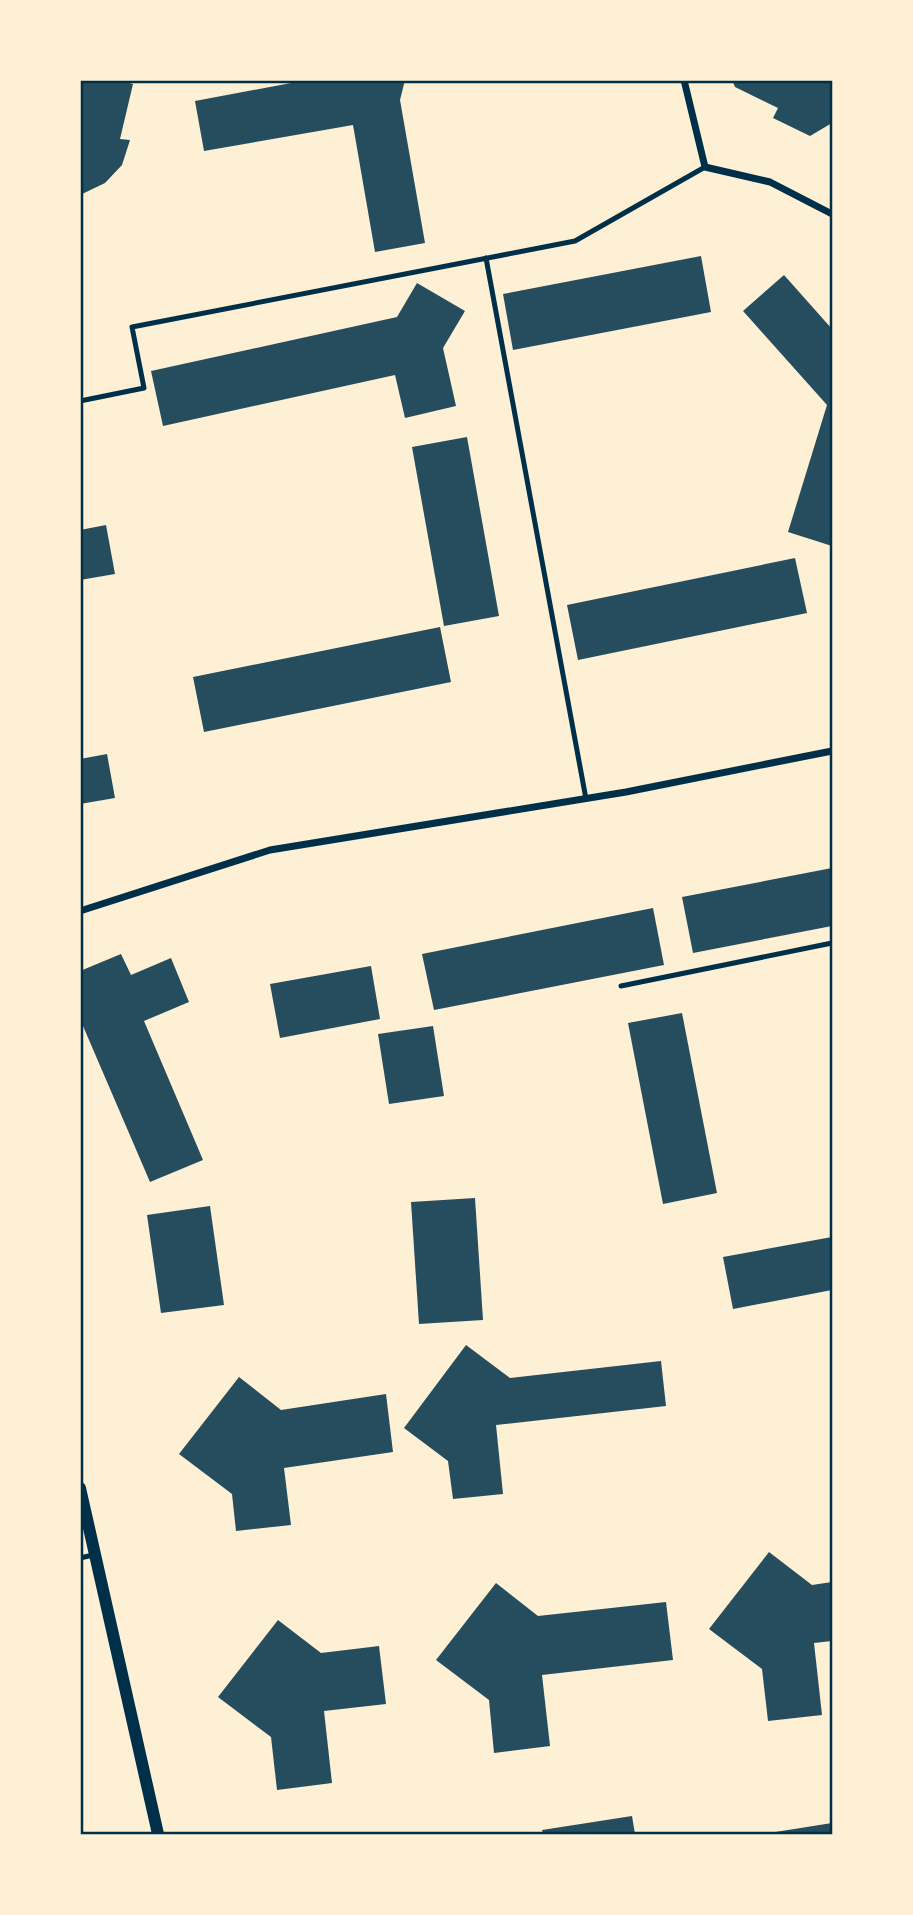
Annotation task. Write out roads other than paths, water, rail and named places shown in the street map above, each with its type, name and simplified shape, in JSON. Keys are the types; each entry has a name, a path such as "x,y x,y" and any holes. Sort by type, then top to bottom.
{"street":[{"path":"684,80 705,167 771,182 832,214"},
{"path":"80,911 271,850 586,799 832,751"},
{"path":"80,1488 158,1835"}],"lane":[{"path":"80,401 144,388 132,327 575,241 705,167"},
{"path":"486,258 586,799"},
{"path":"621,986 832,943"},
{"path":"80,1558 96,1555"}]}
